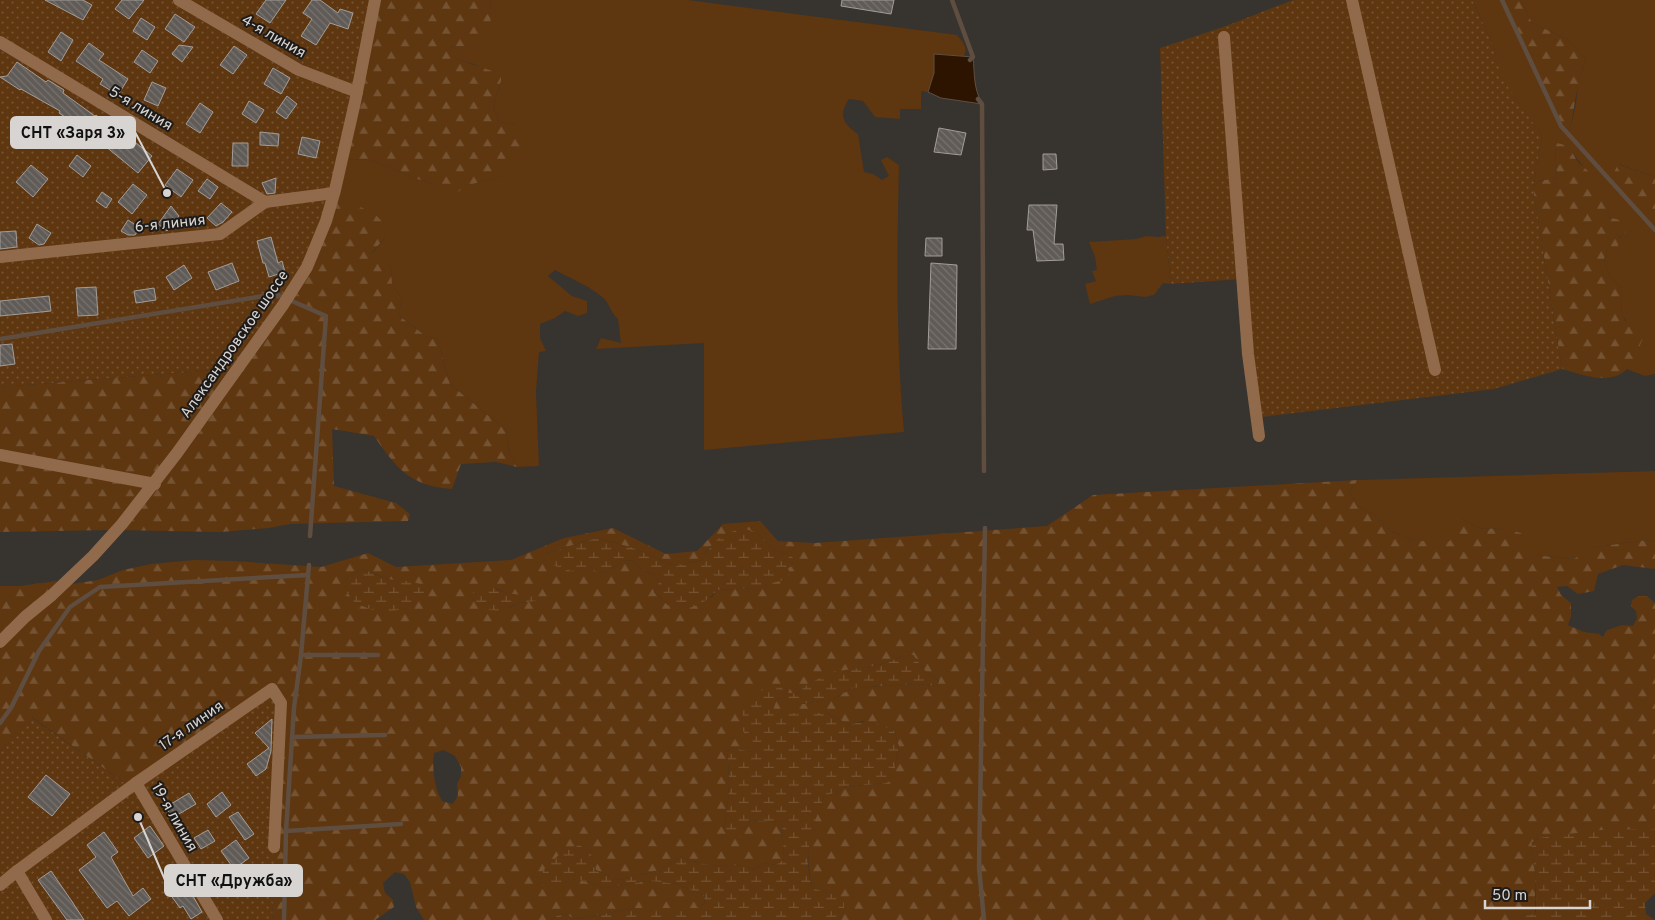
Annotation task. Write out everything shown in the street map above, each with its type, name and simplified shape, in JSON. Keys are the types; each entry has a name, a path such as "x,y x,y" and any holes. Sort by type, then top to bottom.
{"street":[{"name":"4-я линия","path":"179,0 299,70 357,92"},
{"name":"Александровское шоссе","path":"0,642 93,556 155,484 287,300 307,266 326,220 334,193 357,92 375,0"},
{"path":"1352,0 1435,370"},
{"path":"1224,37 1248,354 1259,436"},
{"name":"5-я линия","path":"0,42 265,202"},
{"name":"6-я линия","path":"0,257 220,234 265,202 334,193"},
{"path":"0,455 155,484"},
{"name":"17-я линия","path":"0,885 136,783 274,684 281,703 274,847"},
{"name":"19-я линия","path":"136,783 217,920"},
{"path":"17,871 46,920"}],"green space":[{"path":"0,0 375,0 350,123 307,266 241,368 0,387"},
{"path":"375,0 490,0 491,21 482,38 470,45 450,47 457,59 501,74 501,81 493,107 499,122 517,124 526,138 517,156 500,177 465,186 449,200 437,185 368,159 344,160"},
{"path":"490,0 688,0 957,35 965,47 964,56 934,54 934,73 928,92 921,91 921,109 900,109 900,119 875,117 863,101 849,99 843,114 849,127 858,134 864,172 873,174 882,180 889,176 881,160 887,157 899,165 898,332 904,432 704,450 704,343 596,349 601,338 621,343 618,319 605,299 555,270 548,276 572,296 587,301 587,313 578,316 565,311 555,318 540,324 540,338 546,351 539,352 536,392 539,466 517,467 509,453 506,430 450,384 437,338 427,337 398,315 402,299 392,284 391,267 372,254 386,236 335,196 344,160 368,159 437,185 464,186 500,177 517,124 499,122 493,107 501,81 474,64 456,59 450,47 471,45 491,10"},
{"path":"1293,0 1472,0 1494,47 1501,77 1542,136 1533,188 1562,369 1494,389 1262,417 1242,279 1171,284 1166,236 1160,48 1223,27"},
{"path":"1472,0 1502,0 1561,126 1570,130 1578,82 1586,60 1569,40 1532,23 1521,0 1655,0 1655,177 1619,164 1611,179 1655,230 1655,374 1645,376 1626,369 1645,335 1623,317 1621,306 1622,288 1610,275 1604,259 1608,249 1625,232 1620,220 1608,217 1608,209 1600,190 1567,146 1555,147 1557,178 1539,181 1533,188 1542,136 1500,77 1494,47"},
{"path":"1502,0 1521,0 1532,23 1569,40 1586,60 1578,86 1570,130 1561,126"},
{"path":"1557,143 1568,146 1578,162 1588,171 1608,198 1608,217 1620,220 1626,232 1619,237 1618,248 1608,249 1604,259 1610,275 1622,288 1621,309 1625,321 1635,321 1645,335 1629,367 1619,375 1611,377 1586,376 1562,369 1533,188 1539,181 1557,178 1555,147"},
{"path":"1618,164 1655,177 1655,230 1611,179"},
{"path":"335,196 374,213 387,227 386,236 372,253 391,267 392,284 402,299 398,315 427,337 437,338 450,384 506,430 509,453 517,467 496,462 461,464 452,489 438,487 415,480 406,474 390,458 374,436 332,429 334,486 396,503 410,514 408,521 290,524 269,528 221,532 112,530 0,532 0,387 241,368"},
{"path":"1146,236 1166,236 1171,284 1163,283 1154,295 1145,297 1115,296 1090,304 1085,284 1096,281 1092,271 1097,270 1095,257 1089,242 1136,239"},
{"path":"1655,471 1655,542 1647,540 1590,548 1575,559 1533,555 1502,528 1482,529 1462,519 1450,541 1414,541 1391,531 1375,515 1358,506 1349,492 1358,480"},
{"path":"1358,480 1349,492 1358,506 1375,515 1391,531 1414,541 1450,541 1451,526 1462,519 1482,529 1502,528 1521,533 1533,555 1574,559 1589,548 1647,540 1655,542 1655,569 1623,565 1598,574 1594,591 1578,594 1567,586 1557,587 1561,595 1571,603 1571,616 1568,625 1584,632 1599,634 1603,637 1607,630 1622,625 1633,626 1637,618 1636,611 1631,606 1632,600 1638,596 1647,596 1655,603 1655,829 1630,829 1539,838 1531,843 1535,872 1535,915 1524,915 1522,920 840,920 844,911 829,893 812,888 808,857 810,833 824,797 847,787 886,783 895,766 899,747 894,731 862,721 850,725 826,713 771,713 777,699 783,698 803,704 833,699 853,688 917,684 936,686 939,681 926,672 913,655 879,665 853,669 808,684 796,694 789,693 777,685 758,746 751,752 734,748 727,751 729,790 723,828 744,829 751,820 782,822 784,859 776,865 764,863 753,870 742,865 723,866 691,861 681,857 661,870 617,880 596,870 590,851 565,883 574,879 605,888 647,881 673,883 704,895 705,903 697,908 636,908 575,919 562,913 550,920 424,920 416,907 410,882 404,874 395,872 383,883 385,893 393,900 394,907 375,920 272,920 274,847 130,787 32,717 0,751 0,586 20,586 56,581 65,585 98,580 123,570 151,564 194,560 321,567 368,553 396,567 511,560 564,538 613,528 666,554 697,551 723,524 760,521 778,541 815,543 1047,526 1093,495","holes":["757,533 775,550 792,556 788,568 789,577 755,588 717,590 712,597 669,606 654,592 659,582 654,574 643,570 633,561 625,560 605,573 588,569 547,553 597,538 633,548 675,566 702,560 709,547","362,569 388,579 414,602 405,609 366,607 355,603 346,580 350,574","495,588 535,601 519,603 509,608","444,750 455,756 461,767 461,776 457,784 458,795 453,804 442,801 437,790 433,765 434,753"]},
{"path":"743,528 757,533 775,550 792,556 795,565 788,568 790,578 755,588 717,590 701,603 681,609 668,605 654,592 659,582 654,574 643,570 633,561 625,560 605,573 588,569 570,571 552,565 547,553 597,538 633,548 675,566 702,560 714,542 729,533"},
{"path":"362,569 389,579 419,584 428,589 426,595 405,609 380,613 355,603 347,592 346,580 350,574"},
{"path":"487,586 507,593 535,597 536,601 519,603 501,611 489,610 473,600 473,592 476,588"},
{"path":"913,655 926,672 935,677 939,682 936,686 917,684 853,688 833,699 803,704 783,698 777,699 772,713 826,713 850,725 862,722 872,723 894,731 899,747 895,766 895,779 886,783 847,787 824,797 815,820 808,853 809,875 812,888 844,899 844,911 840,920 550,920 562,913 575,919 636,908 697,908 705,903 704,895 673,883 648,881 605,888 574,879 555,888 542,885 543,870 562,852 579,845 590,851 596,870 617,880 661,870 681,857 691,861 723,866 742,865 753,870 764,863 776,865 784,859 782,822 751,820 741,837 728,837 723,828 729,790 727,751 734,748 751,752 757,746 743,731 743,712 748,700 753,695 777,685 789,693 796,694 808,684 832,672 879,665"},
{"path":"272,689 281,703 272,920 0,920 0,751 31,717 130,787"},
{"path":"1655,829 1655,893 1645,903 1646,914 1655,920 1522,920 1524,915 1535,915 1536,909 1535,872 1531,843 1539,838 1600,830"}],"shaded area":[{"path":"934,54 973,57 976,86 982,104 941,98 928,92 934,73"}],"building":[{"path":"45,0 83,0 92,5 83,20"},
{"path":"122,0 144,0 129,19 115,9"},
{"path":"266,0 286,0 270,23 256,14"},
{"path":"312,0 320,0 338,13 340,9 353,13 348,29 330,23 316,45 301,36 312,19 303,13"},
{"path":"842,0 894,0 891,14 841,6"},
{"path":"175,14 195,27 184,42 165,29"},
{"path":"141,18 155,27 147,40 133,31"},
{"path":"61,32 73,40 61,61 48,52"},
{"path":"89,43 104,54 99,60 128,79 118,95 100,84 103,79 76,61"},
{"path":"179,45 193,47 182,62 172,54"},
{"path":"234,46 247,55 233,74 220,65"},
{"path":"142,50 158,61 150,73 134,62"},
{"path":"17,62 46,82 48,80 64,90 63,93 96,115 133,145 135,142 152,156 138,173 72,119 71,121 59,113 60,111 0,77 7,76"},
{"path":"273,68 290,78 281,94 264,84"},
{"path":"152,82 166,88 158,106 144,100"},
{"path":"287,96 297,104 286,119 276,112"},
{"path":"249,101 264,110 256,123 242,114"},
{"path":"200,103 213,112 200,133 186,124"},
{"path":"939,128 966,133 961,155 934,152"},
{"path":"260,132 279,134 278,146 260,145"},
{"path":"302,137 320,141 316,158 298,154"},
{"path":"233,143 248,143 248,166 232,166"},
{"path":"1043,154 1056,154 1057,169 1043,170"},
{"path":"77,155 91,166 83,177 69,166"},
{"path":"31,165 48,179 33,197 16,182"},
{"path":"177,169 193,180 181,197 165,185"},
{"path":"276,178 275,193 267,194 262,183"},
{"path":"207,179 218,187 210,199 198,191"},
{"path":"133,184 147,195 132,214 118,202"},
{"path":"102,192 112,199 106,208 96,201"},
{"path":"221,203 232,212 223,222 216,226 207,218"},
{"path":"1029,205 1057,205 1054,244 1063,244 1064,260 1037,261 1033,230 1027,230"},
{"path":"171,206 179,216 167,231 158,224"},
{"path":"128,220 140,228 135,235 128,235 121,231"},
{"path":"37,224 51,233 44,244 39,245 29,238"},
{"path":"16,231 17,247 0,249 0,232"},
{"path":"271,237 278,263 282,261 285,272 269,277 257,241"},
{"path":"926,238 942,238 942,256 925,256"},
{"path":"232,263 239,281 216,290 208,272"},
{"path":"931,263 957,265 956,349 928,349"},
{"path":"184,265 192,278 174,290 166,277"},
{"path":"96,287 98,315 78,316 76,288"},
{"path":"154,288 156,300 136,303 134,291"},
{"path":"49,296 51,311 0,316 0,301"},
{"path":"12,344 15,364 0,366 0,345"},
{"path":"272,719 271,751 266,769 256,776 247,764 269,748 255,733"},
{"path":"46,775 70,794 52,816 28,797"},
{"path":"222,792 231,805 216,817 207,804"},
{"path":"189,793 196,804 172,818 166,807"},
{"path":"238,812 254,834 245,840 229,817"},
{"path":"150,826 164,846 148,858 134,838"},
{"path":"208,830 215,841 201,849 194,838"},
{"path":"104,832 118,852 111,857 133,896 143,888 151,899 129,916 117,901 107,908 79,870 96,857 87,845"},
{"path":"236,840 249,858 234,869 221,851"},
{"path":"51,871 84,920 67,920 38,880"},
{"path":"188,887 202,912 191,919 183,906 180,908 172,897"}],"waterway":[{"path":"952,0 973,57 970,60"},
{"path":"1502,0 1561,126 1655,230"},
{"path":"978,99 982,104 984,471"},
{"path":"0,339 276,294 326,316 310,536"},
{"path":"984,920 979,867 985,528"},
{"path":"284,920 286,831 294,708 309,565"},
{"path":"0,723 11,708 39,651 70,607 100,587 308,575"},
{"path":"301,655 378,655"},
{"path":"293,737 385,735"},
{"path":"286,831 401,824"}],"place":[{"name":"СНТ «Заря 3»","path":"167,193"},
{"name":"СНТ «Дружба»","path":"138,817"}]}
